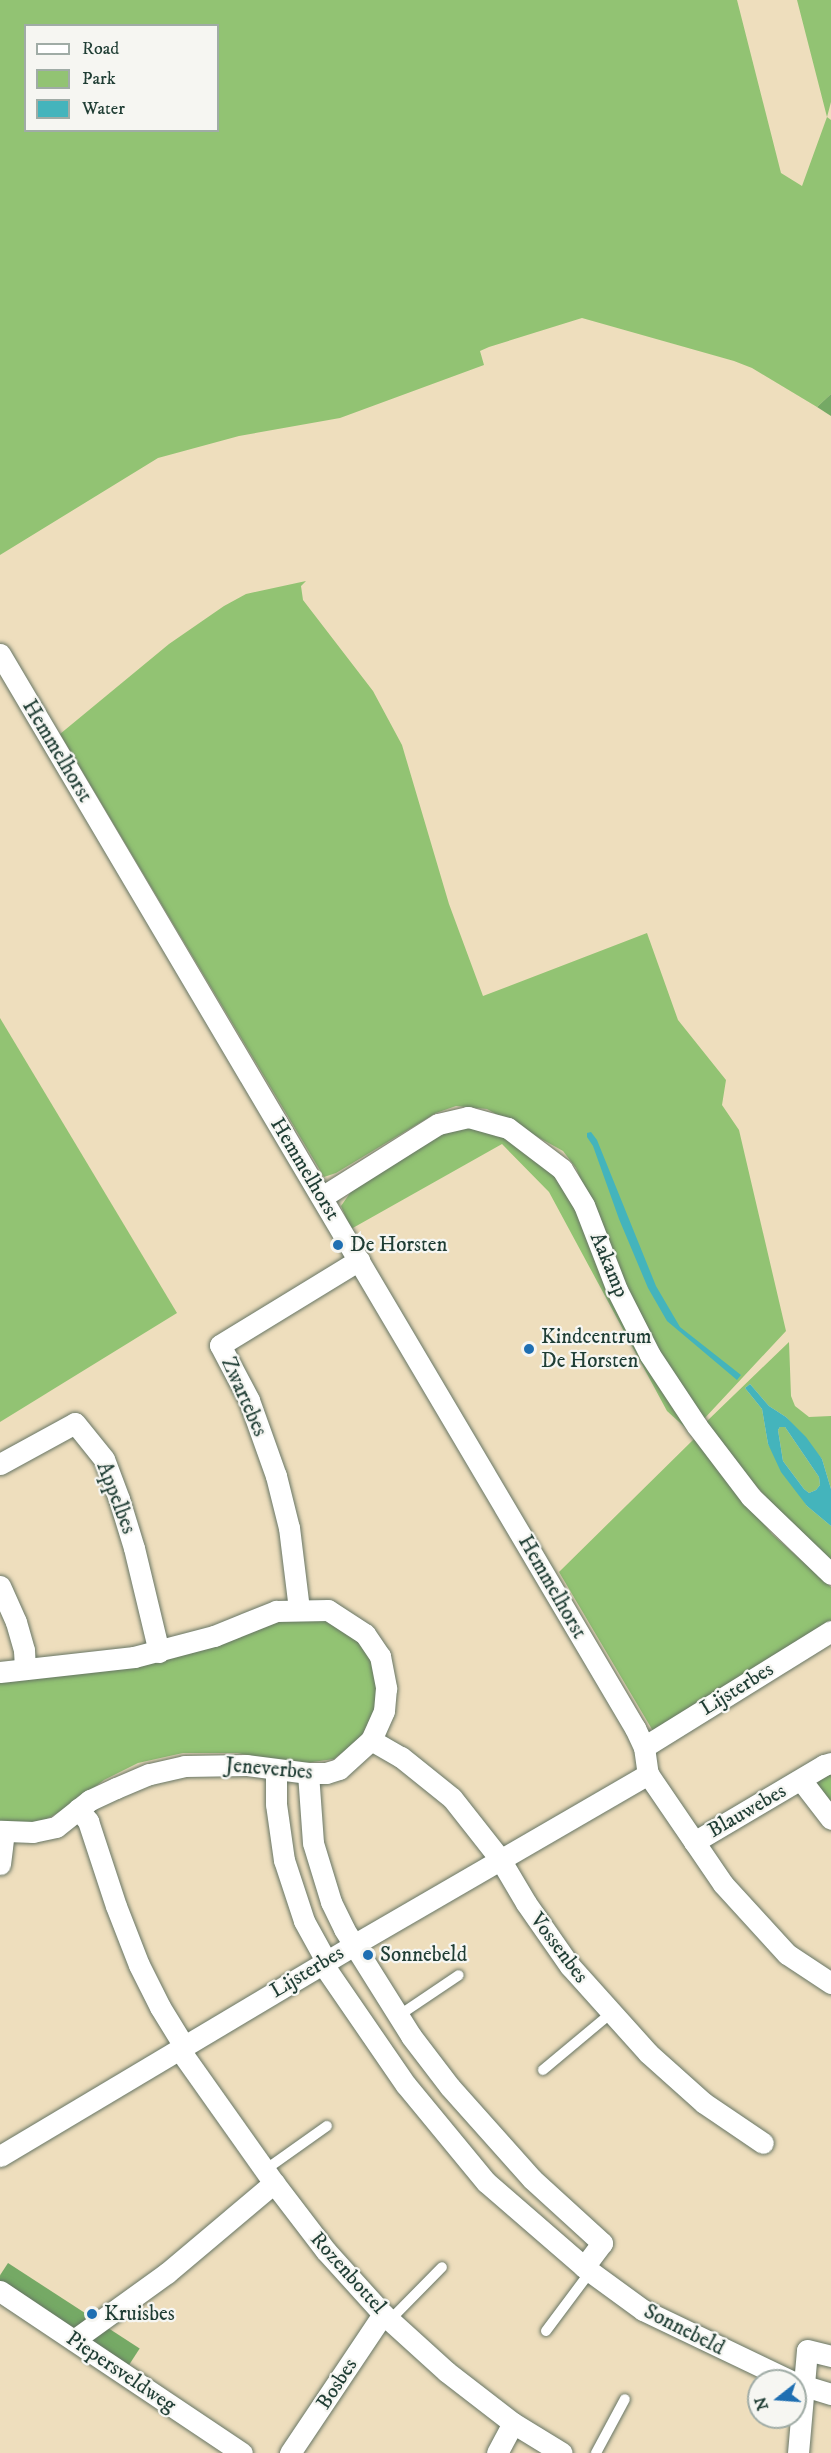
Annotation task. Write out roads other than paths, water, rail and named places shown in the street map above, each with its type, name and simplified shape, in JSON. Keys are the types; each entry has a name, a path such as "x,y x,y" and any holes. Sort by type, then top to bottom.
{"street":[{"name":"Hemmelhorst","path":"0,654 644,1747"},
{"name":"Aakamp","path":"322,1197 438,1124 468,1117 508,1128 517,1134 562,1168 584,1205 617,1290 650,1355 696,1426 751,1497 831,1574"},
{"name":"Zwartebes","path":"299,1609 289,1528 276,1476 249,1400 220,1345 359,1260"},
{"name":"Appelbes","path":"6,1460 75,1423 104,1459 134,1548 159,1652"},
{"path":"0,1586 16,1622 24,1650 25,1669"},
{"name":"Jeneverbes","path":"0,1672 134,1657 214,1636 276,1611 328,1610 347,1620 365,1634 380,1656 386,1688 384,1711 371,1740 339,1770 308,1773 246,1765 185,1766 150,1774 90,1800 56,1827 33,1832 2,1831"},
{"name":"Lijsterbes","path":"644,1747 831,1631"},
{"name":"Vossenbes","path":"371,1740 401,1757 452,1798 501,1859 526,1903 570,1966 610,2014 648,2053 704,2103 763,2143"},
{"path":"644,1747 648,1774 723,1884 787,1954 831,1983"},
{"name":"Blauwebes","path":"694,1842 801,1780 824,1764 831,1763"},
{"name":"Sonnebeld","path":"276,1770 276,1804 284,1860 304,1921 324,1962 406,2085 486,2182 587,2270 643,2310 766,2369"},
{"path":"308,1773 309,1815 318,1865 331,1902 398,2016 450,2087 490,2135 532,2179 602,2243 587,2270"},
{"name":"Lijsterbes","path":"0,2156 324,1962 648,1774"},
{"name":"Blauwebes","path":"801,1780 831,1819"},
{"name":"Rozenbottel","path":"78,1809 88,1821 116,1906 139,1965 160,2007 182,2047 269,2177 326,2250 387,2317 447,2372 513,2423 562,2453"},
{"path":"0,1864 2,1831"},
{"path":"74,2340 167,2273 269,2177"},
{"name":"Piepersveldweg","path":"0,2291 243,2453"},
{"name":"Bosbes","path":"290,2453 387,2317"},
{"path":"801,2369 807,2350 831,2356"},
{"name":"Sonnebeld","path":"807,2387 831,2394"},
{"path":"496,2453 513,2423"},
{"path":"798,2429 798,2453"}],"lane":[{"path":"398,2016 459,1975"},
{"path":"543,2070 610,2014"},
{"path":"269,2177 327,2126"},
{"path":"387,2317 442,2267"},
{"path":"546,2331 587,2270"},
{"path":"596,2453 625,2399"}],"water":[{"path":"591,1132 597,1140 656,1286 680,1327 741,1375 737,1380 667,1321 648,1288 619,1219 593,1146 587,1137 587,1133"},
{"path":"750,1384 769,1406 786,1417 806,1437 822,1459 831,1489 831,1526 807,1506 781,1472 768,1444 762,1409 745,1388","holes":["780,1427 785,1427 819,1477 820,1485 809,1493 783,1461 778,1430"]}],"place":[{"name":"De Horsten","path":"338,1245"},
{"name":"Kindcentrum De Horsten","path":"529,1349"},
{"name":"Sonnebeld","path":"368,1955"},
{"name":"Kruisbes","path":"92,2314"}]}
